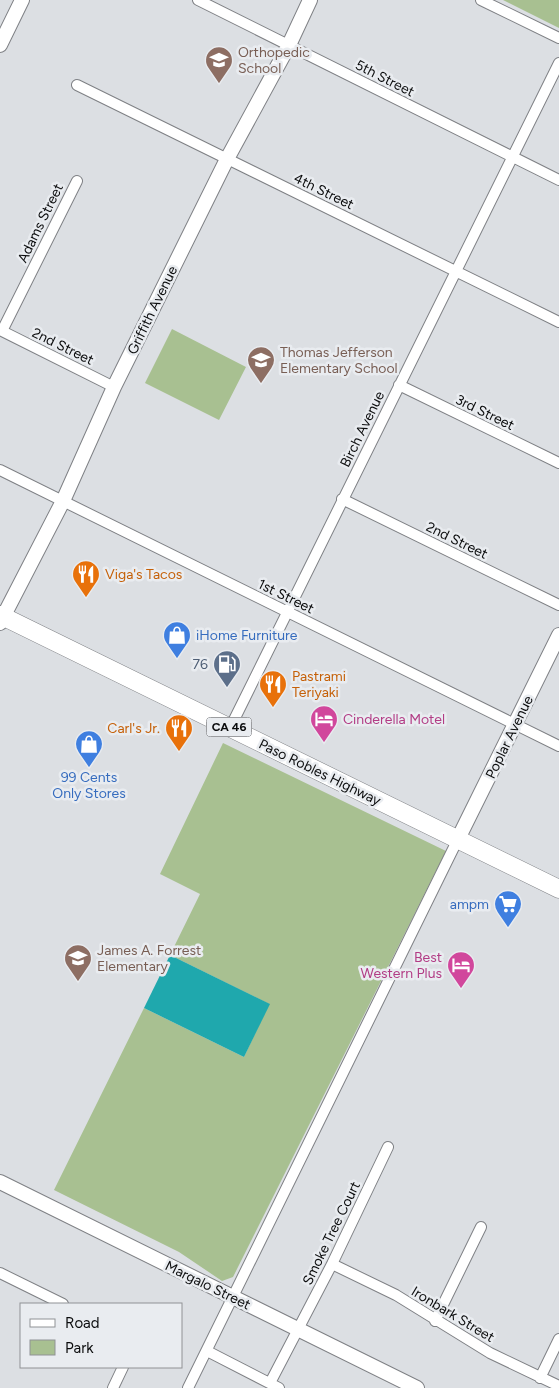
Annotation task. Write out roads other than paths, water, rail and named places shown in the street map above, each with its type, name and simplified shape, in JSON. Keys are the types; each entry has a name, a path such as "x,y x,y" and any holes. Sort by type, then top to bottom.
{"highway":[{"name":"Paso Robles Highway","path":"1,618 559,889"}],"main road":[{"path":"0,45 22,0"},
{"name":"Griffith Avenue","path":"1,618 63,501 114,386 227,159 289,46 310,0"},
{"name":"Poplar Avenue","path":"458,839 559,635"},
{"name":"Margalo Street","path":"0,1183 417,1388"}],"street":[{"name":"5th Street","path":"198,0 559,180"},
{"path":"481,0 559,38"},
{"name":"Birch Avenue","path":"230,728 559,63"},
{"name":"4th Street","path":"77,85 559,322"},
{"name":"Adams Street","path":"1,331 77,181"},
{"name":"2nd Street","path":"1,331 114,386"},
{"name":"3rd Street","path":"399,385 559,463"},
{"name":"1st Street","path":"0,470 559,746"},
{"name":"2nd Street","path":"342,499 559,605"},
{"path":"188,1388 234,1298 458,839"},
{"name":"Smoke Tree Court","path":"275,1386 297,1330 332,1264 388,1147"},
{"path":"435,1321 481,1227"},
{"name":"Ironbark Street","path":"332,1264 396,1296 490,1353 559,1386"},
{"path":"0,1273 61,1303"},
{"path":"540,1378 559,1339"},
{"path":"207,1351 275,1386"},
{"path":"113,1388 123,1368"}],"water":[{"path":"170,955 270,1004 244,1057 144,1008"}],"place":[{"name":"Orthopedic School","path":"219,84"},
{"name":"Thomas Jefferson Elementary School","path":"261,384"},
{"name":"Viga's Tacos","path":"86,598"},
{"name":"iHome Furniture","path":"177,659"},
{"name":"76","path":"227,688"},
{"name":"Pastrami Teriyaki","path":"273,708"},
{"name":"Cinderella Motel","path":"324,743"},
{"name":"Carl's Jr.","path":"179,752"},
{"name":"99 Cents Only Stores","path":"89,768"},
{"name":"ampm","path":"508,928"},
{"name":"James A. Forrest Elementary","path":"78,982"},
{"name":"Best Western Plus","path":"461,989"}]}
